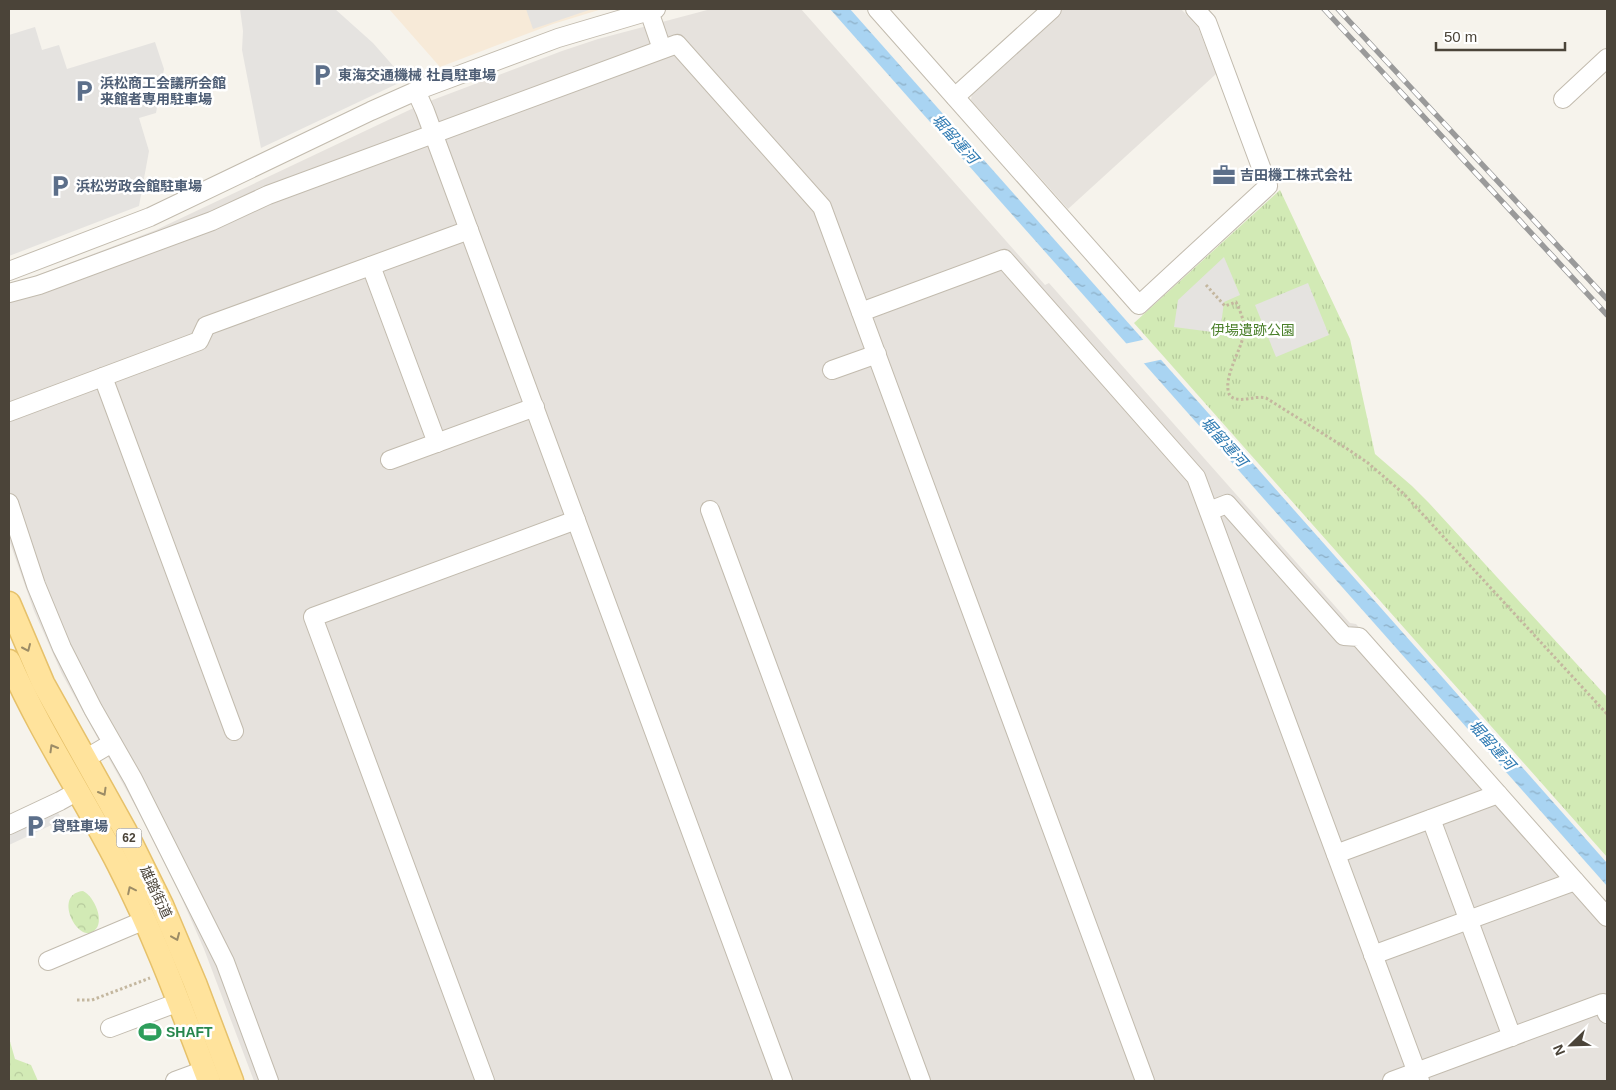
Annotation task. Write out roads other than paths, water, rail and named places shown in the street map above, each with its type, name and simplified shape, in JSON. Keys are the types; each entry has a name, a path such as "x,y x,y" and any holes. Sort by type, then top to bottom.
{"main road":[{"name":"雄踏街道","path":"9,603 43,683 125,830 162,905 188,965 232,1081"},
{"name":"雄踏街道","path":"10,666 119,865 145,920 207,1076"}],"street":[{"path":"877,9 1139,305 1268,186 1207,22 1196,9"},
{"path":"955,97 1052,9"},
{"path":"9,271 150,217 416,91 558,38 652,10 662,50"},
{"path":"9,293 39,285 212,221 268,195 677,44 822,207 1145,1081"},
{"path":"1563,99 1607,58"},
{"path":"416,91 434,134 784,1081"},
{"path":"9,412 199,341 206,326 469,230"},
{"path":"861,312 1004,260 1196,477 1418,1077"},
{"path":"371,266 437,443"},
{"path":"832,370 877,354"},
{"path":"103,377 234,731"},
{"path":"390,460 535,408"},
{"path":"9,503 36,585 56,634 79,683 133,779 225,962 269,1081"},
{"path":"1209,511 1228,504 1344,636 1358,637 1607,917"},
{"path":"710,510 921,1081"},
{"path":"485,1081 313,617 576,520"},
{"path":"84,759 112,743"},
{"path":"9,825 78,791"},
{"path":"1336,854 1498,794"},
{"path":"1431,819 1512,1037"},
{"path":"1373,955 1575,880"},
{"path":"48,961 145,920"},
{"path":"110,1028 179,1002"},
{"path":"1392,1081 1418,1077 1512,1037 1604,1003 1607,1014"},
{"path":"175,1081 207,1076"}],"water":[{"name":"堀留運河","path":"830,9 850,9 1607,863 1607,886"}],"railway":[{"path":"1324,9 1607,315"},
{"path":"1338,9 1607,299"}],"place":[{"name":"東海交通機械 社員駐車場","path":"322,75"},
{"name":"浜松商工会議所会館 来館者専用駐車場","path":"84,91"},
{"name":"吉田機工株式会社","path":"1224,175"},
{"name":"浜松労政会館駐車場","path":"60,186"},
{"name":"貸駐車場","path":"35,826"},
{"name":"SHAFT","path":"150,1032"}],"park label":[{"name":"伊場遺跡公園","path":"1253,330"}]}
